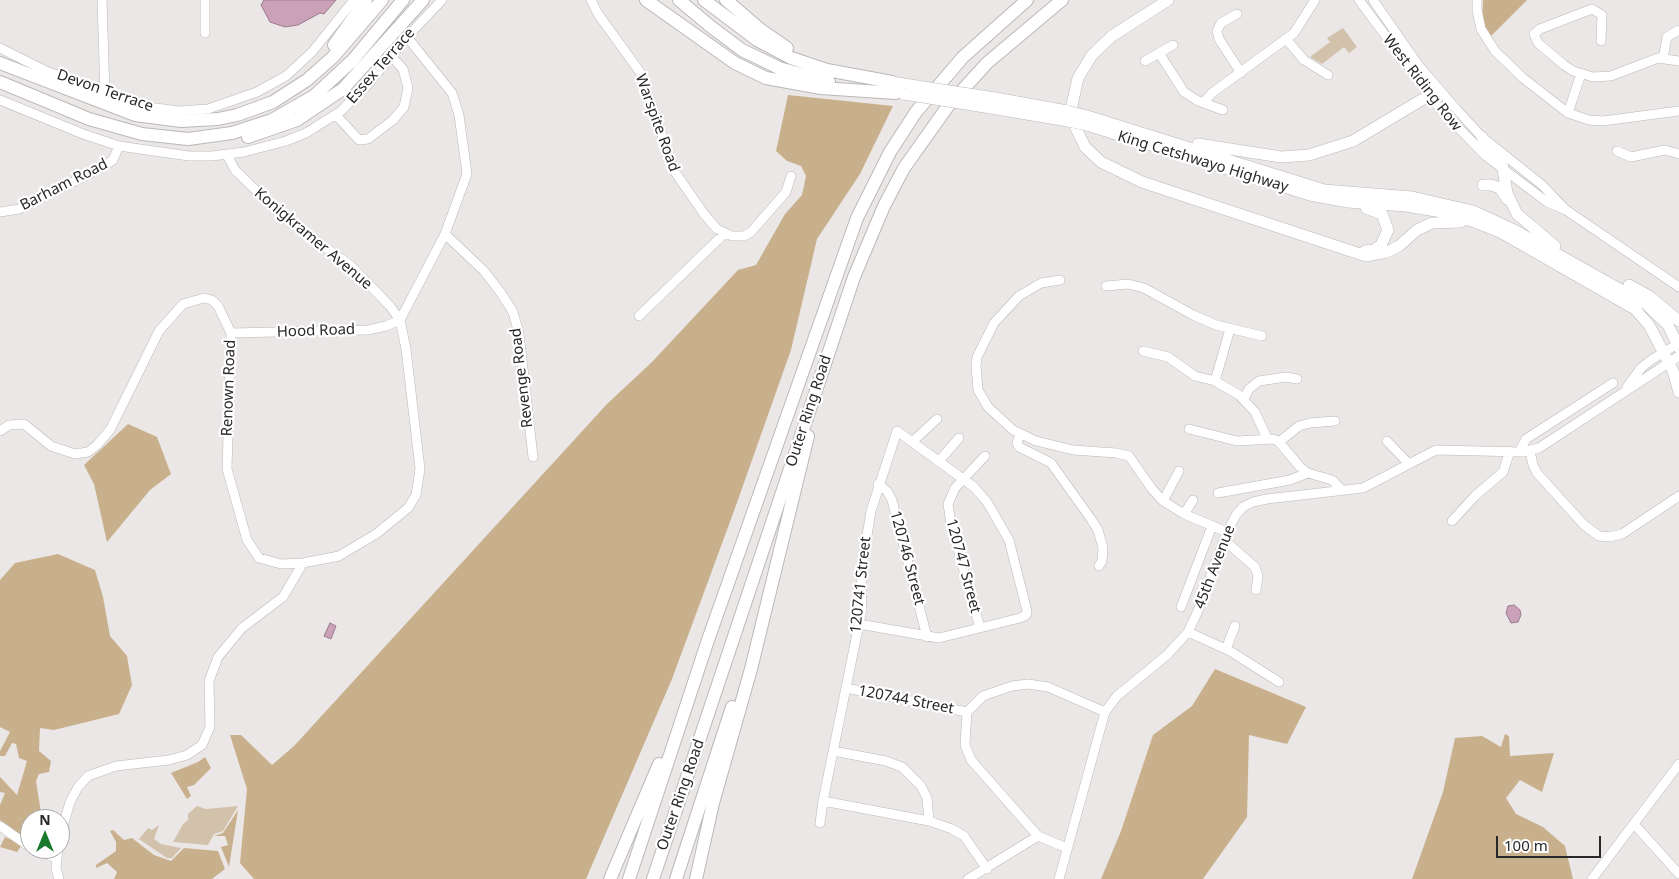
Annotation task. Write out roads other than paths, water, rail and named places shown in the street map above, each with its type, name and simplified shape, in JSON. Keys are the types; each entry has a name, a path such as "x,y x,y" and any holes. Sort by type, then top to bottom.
{"highway":[{"path":"315,74 366,0"},
{"path":"0,63 120,110 148,118 181,121 218,119 255,109 287,94 315,74 339,51 382,0"},
{"path":"142,134 167,138 211,137 248,129 272,120 314,96 330,84 403,0"},
{"path":"0,82 89,118 142,134 180,143 224,141 264,133 314,111 343,90 423,0"},
{"path":"646,0 735,63 766,78 821,88 900,88"},
{"name":"King Cetshwayo Highway","path":"679,0 742,50 779,68 836,84 900,88"},
{"name":"King Cetshwayo Highway","path":"704,0 749,36 791,58 827,70 900,88"},
{"path":"726,0 773,39 800,55 900,88"},
{"name":"Outer Ring Road","path":"629,879 708,640 842,258 870,189 900,136 941,83 984,37 1027,0"},
{"name":"Outer Ring Road","path":"652,879 854,277 875,226 901,175 948,106 986,63 1062,0"},
{"path":"696,879 713,803 751,669 832,342"},
{"path":"676,879 768,596"},
{"path":"611,875 708,640"}],"main road":[{"path":"1168,0 1112,36 1086,64 1078,78 1072,105 1075,126 1085,147 1101,162 1133,178 1366,256 1378,255 1399,246 1421,228 1440,222 1456,221 1496,230"},
{"name":"King Cetshwayo Highway","path":"900,88 1067,116 1157,138 1324,190 1412,197 1451,205 1510,228 1653,309 1668,325 1678,345"},
{"path":"1157,138 1261,155 1290,158 1309,156 1348,143 1434,92"},
{"name":"King Cetshwayo Highway","path":"1087,121 1321,198 1436,211 1496,230 1628,304 1649,325 1671,357 1679,392"},
{"path":"1482,137 1486,147 1501,161 1510,202"},
{"path":"1483,185 1500,188 1524,221 1581,268 1629,286 1649,296 1679,321"},
{"path":"1321,198 1332,202 1376,210 1386,220 1387,235 1377,248 1366,251 1349,249"}],"street":[{"path":"102,0 105,94"},
{"path":"204,0 205,33"},
{"name":"Devon Terrace","path":"0,48 46,71 140,106 192,111 220,106 258,92 286,76 312,52 354,0"},
{"name":"Essex Terrace","path":"0,100 83,134 119,146 189,156 227,155 286,141 306,133 336,115 354,99 407,37 442,0"},
{"name":"Warspite Road","path":"591,0 598,14 634,64 644,82 675,172 704,214 724,234"},
{"path":"1203,104 1212,94 1286,40 1298,28 1315,0"},
{"name":"West Riding Row","path":"1359,0 1406,65 1482,137 1542,185 1566,210"},
{"name":"West Riding Row","path":"1373,0 1415,59 1454,126 1504,171 1547,202 1566,210 1679,287"},
{"path":"1477,0 1481,29 1495,51 1523,78 1568,113 1589,120 1603,121 1679,112"},
{"path":"1601,41 1602,16 1592,9 1535,31 1534,38 1564,64 1581,74 1593,77 1612,76 1654,59 1663,58 1679,61"},
{"path":"1237,14 1221,23 1216,31 1219,39 1241,73"},
{"path":"1663,58 1667,37 1679,30"},
{"path":"400,320 445,234 466,174 456,103 446,83 407,37"},
{"path":"1286,40 1304,60 1328,75"},
{"path":"1145,61 1173,45"},
{"path":"1159,53 1179,87 1203,104 1223,110"},
{"path":"336,115 359,140 368,139 393,120 404,107 408,88 403,70 391,56"},
{"path":"1406,65 1415,59"},
{"path":"1568,113 1581,74"},
{"name":"Barham Road","path":"0,212 19,209 101,168 113,160 119,146"},
{"path":"1617,150 1631,157 1665,150 1679,154"},
{"name":"Konigkramer Avenue","path":"227,155 235,170 286,219 350,265 390,306 400,320 406,350 420,468 416,496 408,508 398,517 360,546 339,556 303,563"},
{"path":"640,316 724,234 736,236 751,232 786,192 791,176"},
{"name":"Revenge Road","path":"445,234 484,272 513,312 519,333 533,457"},
{"path":"1060,280 1042,283 1012,302 994,323 977,357 976,381 982,397 994,413 1020,434 1036,441 1073,450 1116,453 1129,456 1163,501 1184,514 1212,526 1225,536 1255,567 1258,576 1256,590"},
{"path":"1106,286 1128,284 1144,288 1193,315 1230,329 1262,336"},
{"name":"Renown Road","path":"0,431 9,425 24,424 51,446 75,454 88,452 98,446 110,430 159,331 183,304 204,298 212,300 223,314 231,333 227,469 247,540 252,551 266,562 303,563"},
{"name":"Hood Road","path":"231,333 368,330 386,326 400,320"},
{"path":"1215,381 1230,329"},
{"name":"45th Avenue","path":"1059,879 1105,712 1117,696 1167,655 1188,632 1197,613 1225,536 1236,515 1253,502 1343,491 1374,483 1436,450 1530,451 1547,444 1625,390 1671,357 1678,345"},
{"path":"1143,351 1168,358 1195,376 1215,381 1244,399 1256,412 1267,438"},
{"path":"1244,399 1249,389 1259,381 1286,377 1297,379"},
{"path":"1452,521 1475,496 1503,472 1515,452 1526,439 1613,384"},
{"path":"858,624 927,637 945,638 1026,614 1026,605 1007,534 981,495 939,460 912,442 936,420"},
{"path":"1279,442 1299,426 1310,422 1335,421"},
{"path":"1189,429 1237,441 1267,438 1279,442 1300,467 1308,473 1332,480 1343,491"},
{"name":"120741 Street","path":"820,823 862,609 862,566 878,484 896,432 912,442"},
{"path":"1020,434 1017,445 1051,463 1092,519 1100,535 1103,548 1102,561 1099,566"},
{"path":"939,460 959,438"},
{"path":"1387,441 1408,464"},
{"path":"1530,451 1532,465 1537,472 1584,525 1599,536 1609,537 1622,534 1679,496"},
{"name":"120747 Street","path":"980,628 948,508 949,497 985,456"},
{"path":"1163,501 1179,471"},
{"path":"1218,493 1290,480 1308,473"},
{"name":"120746 Street","path":"878,484 888,491 892,500 927,637"},
{"path":"1184,514 1193,500"},
{"path":"1182,607 1212,526"},
{"path":"68,809 78,787 88,776 116,766 169,760 187,755 202,745 210,727 209,681 218,657 242,628 283,597 303,563"},
{"path":"1226,649 1235,626"},
{"path":"1188,632 1226,649 1279,682"},
{"path":"1068,848 1038,836 971,760 965,745 967,712 975,702 988,694 1012,686 1028,684 1048,688 1105,712"},
{"name":"120744 Street","path":"846,688 967,712"},
{"path":"833,751 886,761 902,767 921,786 927,798 929,821"},
{"path":"1592,879 1679,764"},
{"path":"823,801 929,821 952,829 964,836 986,869"},
{"path":"1634,824 1679,874"},
{"path":"0,826 20,839"},
{"path":"968,879 1038,836"},
{"path":"57,859 59,879"}]}
